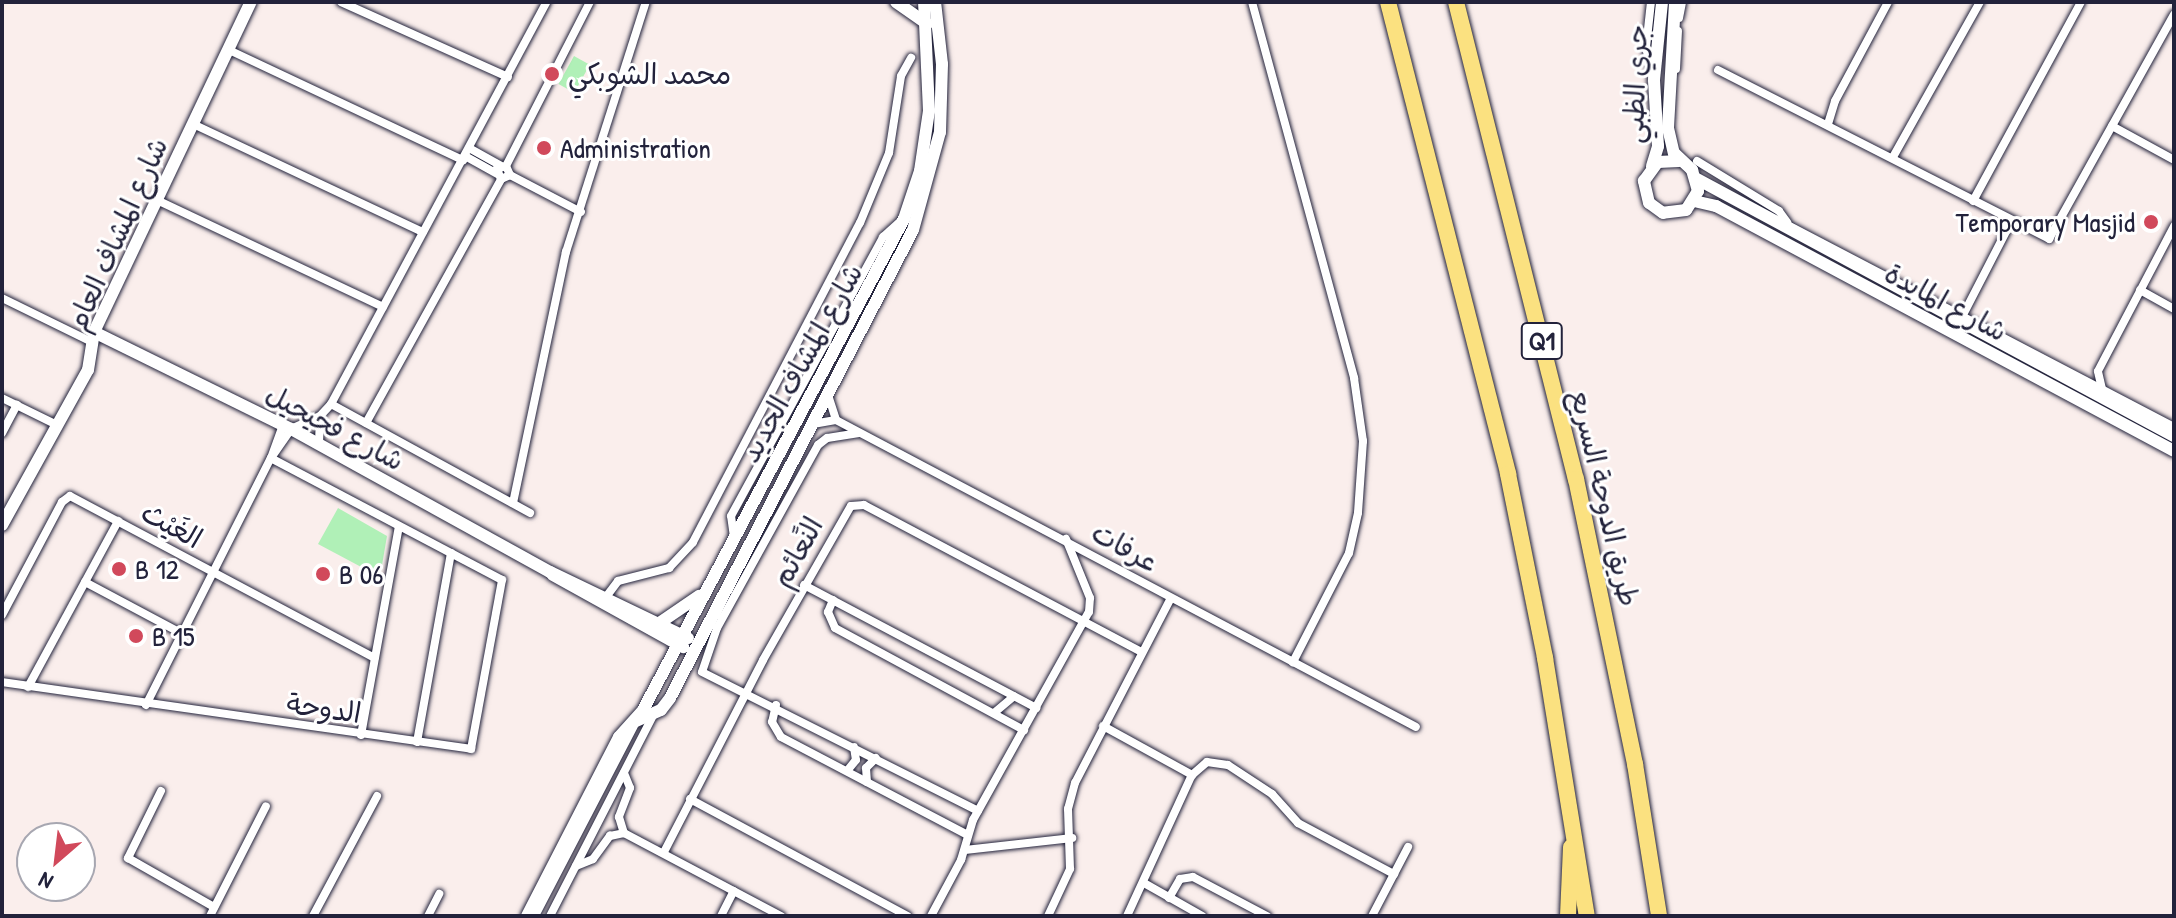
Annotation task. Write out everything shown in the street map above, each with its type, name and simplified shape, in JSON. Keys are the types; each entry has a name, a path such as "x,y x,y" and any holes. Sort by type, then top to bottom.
{"highway":[{"path":"1388,2 1508,474 1574,826 1587,916"},
{"name":"طريق الدوحة السريع","path":"1456,2 1576,479 1661,916"},
{"path":"1568,916 1574,826"}],"street":[{"name":"شارع المشاف العام","path":"2,525 88,370 93,337 251,2"},
{"path":"341,2 508,77"},
{"path":"146,705 284,433 320,416 331,404 547,2"},
{"path":"366,423 503,172 590,2"},
{"path":"513,503 546,334 646,2"},
{"path":"896,2 927,24"},
{"path":"1252,2 1354,378 1363,441 1358,513 1349,553 1293,662"},
{"path":"1651,2 1646,55 1654,80"},
{"name":"جري الظبي","path":"1652,166 1658,146 1654,80 1662,2"},
{"name":"جري الظبي","path":"1675,2 1667,101 1670,140 1679,161"},
{"path":"1667,101 1678,58 1682,2"},
{"path":"1828,124 1835,101 1888,2"},
{"path":"1893,157 1980,2"},
{"path":"1973,201 2081,2"},
{"name":"شارع المشاف الجديد","path":"535,916 635,721 904,219 927,131 927,24 924,3"},
{"name":"شارع المشاف الجديد","path":"550,916 655,713 668,703 809,425 905,249 926,192 942,109 924,3"},
{"path":"1718,70 1893,157 2043,239 2054,235 2174,14"},
{"path":"229,50 503,172 581,212"},
{"path":"606,597 618,581 669,568 693,542 864,213 889,153 901,76 911,58"},
{"path":"193,124 423,232"},
{"path":"2112,126 2174,160"},
{"path":"1679,161 1697,179 1694,201 1675,214 1653,208 1643,187 1652,166 1679,161"},
{"name":"شارع المايدة","path":"1697,161 1779,211 1782,223 2174,436"},
{"name":"شارع المايدة","path":"1697,179 2174,427"},
{"path":"157,200 383,307"},
{"name":"شارع المايدة","path":"1694,201 1716,206 2174,451"},
{"path":"734,537 731,516 883,237 904,219"},
{"path":"1963,315 2011,222"},
{"path":"2082,378 2098,371 2174,226"},
{"path":"2140,290 2174,309"},
{"path":"2,298 93,337"},
{"name":"شارع فحيحيل","path":"93,337 284,433 319,444 550,572 657,629 696,646"},
{"path":"818,409 815,397 835,351"},
{"path":"2043,367 2059,365"},
{"path":"2098,371 2102,389"},
{"path":"809,425 836,420 828,403 829,389"},
{"path":"2,398 57,425"},
{"path":"331,404 530,513"},
{"path":"2,433 17,405"},
{"path":"319,444 320,416"},
{"name":"عرفات","path":"836,420 1066,539 1416,727"},
{"name":"شارع المشاف الجديد","path":"747,695 703,675 702,664 821,441 860,433"},
{"path":"271,458 451,553 417,742"},
{"name":"الغَيْث","path":"2,615 64,499 73,497 375,658"},
{"name":"النًعائم","path":"664,852 845,510 864,505 1142,652"},
{"path":"28,687 118,521"},
{"path":"361,735 399,526"},
{"path":"752,537 764,543"},
{"path":"931,916 965,850 966,834 1091,603 1066,539"},
{"name":"الدوحة","path":"2,682 146,705 471,749 502,580 451,553"},
{"name":"شارع فحيحيل","path":"550,572 606,597 657,629"},
{"path":"85,582 181,633"},
{"path":"804,585 1036,708"},
{"path":"666,664 657,629 704,591"},
{"path":"1048,916 1067,879 1072,838 1070,796 1103,726 1171,598"},
{"path":"833,600 829,618 835,628 1024,730"},
{"path":"747,695 776,705 978,811"},
{"path":"994,713 1014,696"},
{"path":"776,705 772,722 781,737 966,834"},
{"path":"635,721 655,713"},
{"name":"شارع المشاف الجديد","path":"527,916 619,737 635,721"},
{"path":"1103,726 1192,775"},
{"path":"847,771 856,760 854,746"},
{"path":"867,782 866,768 876,758"},
{"path":"1127,916 1192,775 1207,762 1221,762 1272,794 1298,823 1394,874"},
{"path":"624,773 630,788 619,817 624,833"},
{"path":"161,791 128,858 212,912 266,806"},
{"path":"313,916 377,796"},
{"path":"690,799 905,915"},
{"path":"576,866 593,859 610,836 624,833 781,916"},
{"path":"965,850 1072,838"},
{"path":"1372,916 1408,847"},
{"path":"1169,898 1180,879 1193,877 1267,916"},
{"path":"1144,883 1202,916"},
{"path":"721,916 734,891"},
{"path":"428,916 439,894"}],"green space":[{"path":"574,56 590,65 574,93 558,84"},
{"path":"338,508 387,536 380,577 318,544"}],"place":[{"name":"محمد الشوبكي","path":"552,74"},
{"name":"Administration","path":"544,148"},
{"name":"Temporary Masjid","path":"2151,222"},
{"name":"B 12","path":"119,569"},
{"name":"B 06","path":"323,574"},
{"name":"B 15","path":"136,636"}]}
